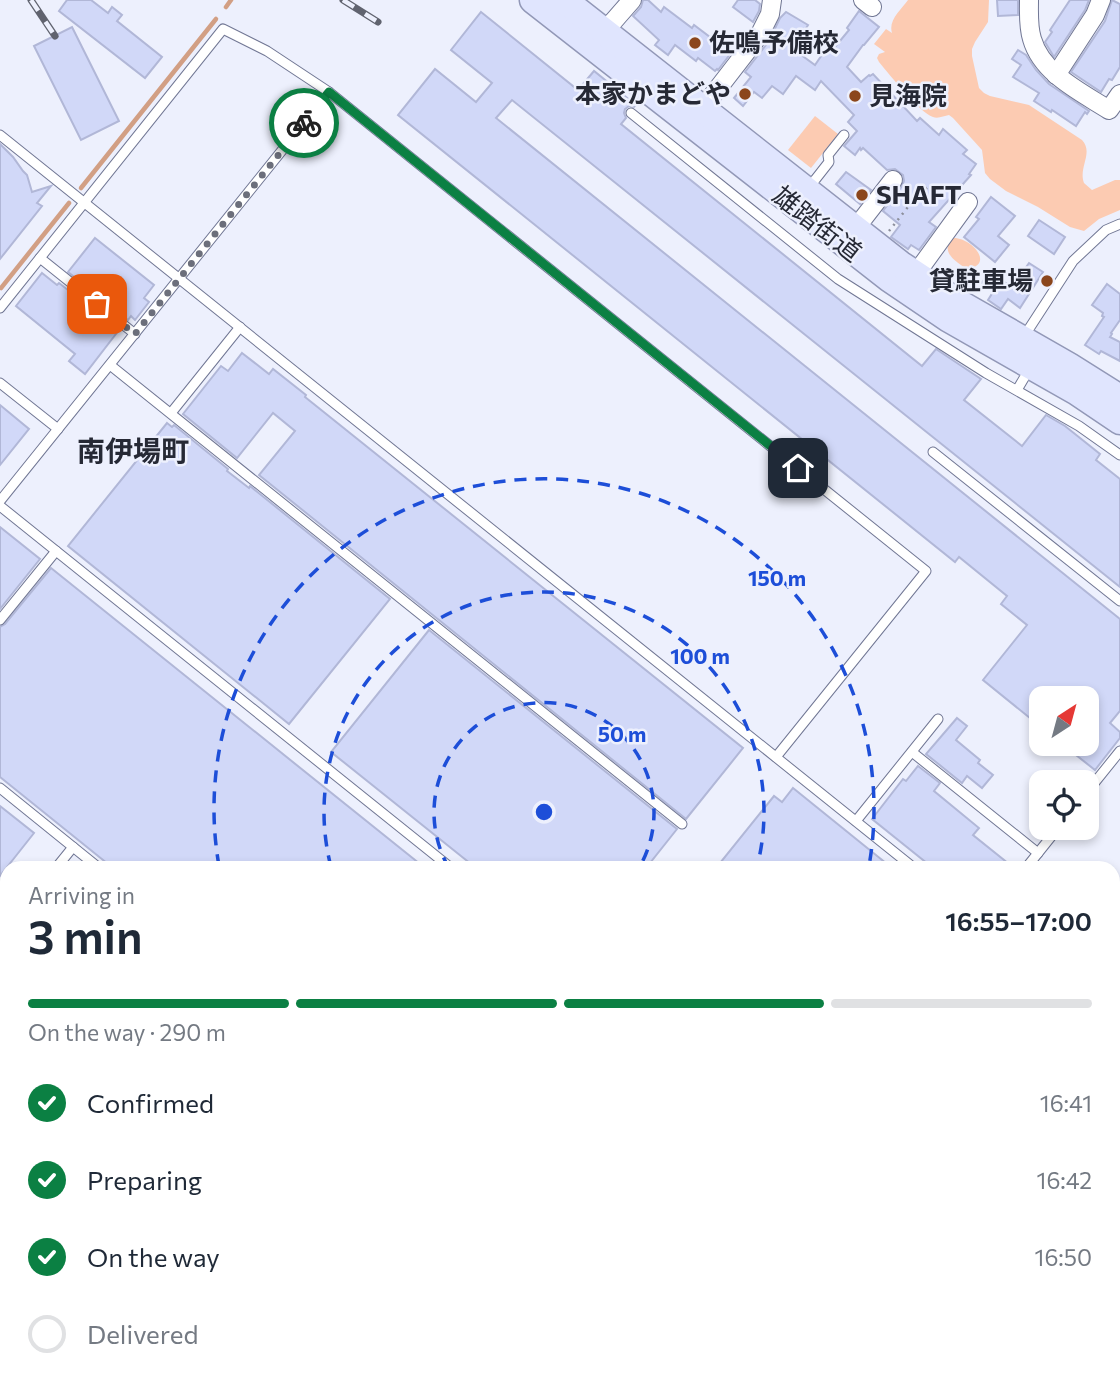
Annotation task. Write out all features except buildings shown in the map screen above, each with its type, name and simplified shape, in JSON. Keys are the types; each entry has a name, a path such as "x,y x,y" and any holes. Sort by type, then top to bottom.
{"main road":[{"name":"雄踏街道","path":"533,0 890,279 949,319 1086,398 1120,421"},
{"name":"雄踏街道","path":"565,0 915,275 1120,398"}],"street":[{"path":"604,32 632,0"},
{"path":"702,109 760,34 770,14 772,0"},
{"path":"1029,0 1032,42 1056,75 1109,110 1120,94"},
{"path":"1056,75 1095,15 1101,0"},
{"path":"855,229 893,180"},
{"path":"915,275 968,202"}],"lane":[{"path":"0,308 223,29 267,51 329,92 926,571 776,757"},
{"path":"329,92 0,504 442,861"},
{"path":"631,113 838,279 986,373 1079,426 1120,455"},
{"path":"0,135 905,861"},
{"path":"806,191 829,162 828,155 844,135"},
{"path":"1022,340 1073,261 1106,230 1120,224"},
{"path":"40,258 135,334"},
{"path":"171,413 240,327"},
{"path":"110,365 682,824"},
{"path":"1017,390 1031,366"},
{"path":"0,383 58,429"},
{"path":"933,452 1120,601"},
{"path":"0,620 56,551"},
{"path":"856,821 938,719"},
{"path":"1099,777 1120,751"},
{"path":"912,752 1038,853"},
{"path":"0,789 90,861"},
{"path":"1032,861 1048,840"},
{"path":"62,861 73,847"}],"path":[{"path":"885,236 919,193 930,186"}],"shaded area":[{"path":"908,0 989,0 988,22 972,49 979,88 990,96 1029,105 1082,140 1087,150 1084,183 1092,190 1120,180 1120,210 1099,219 1084,231 1070,227 990,179 985,173 982,150 953,118 949,115 935,118 927,114 877,58 885,52 874,44 886,29 892,33 893,19"},
{"path":"815,116 838,134 811,168 788,150"},
{"path":"954,238 967,242 978,252 980,262 976,266 968,269 950,256 948,247"}],"waterway":[{"path":"226,7 231,0"},
{"path":"81,188 216,19"},
{"path":"1,288 69,203"}],"railway":[{"path":"31,0 55,36"},
{"path":"343,0 378,22"}],"way so far":[{"path":"97,304 135,334 304,123"}],"place":[{"name":"佐鳴予備校","path":"695,43"},
{"name":"本家かまどや","path":"745,94"},
{"name":"見海院","path":"855,96"},
{"name":"SHAFT","path":"862,195"},
{"name":"貸駐車場","path":"1047,281"}],"district":[{"name":"南伊場町","path":"133,451"}],"route":[{"path":"304,123 329,92 798,468"}]}
